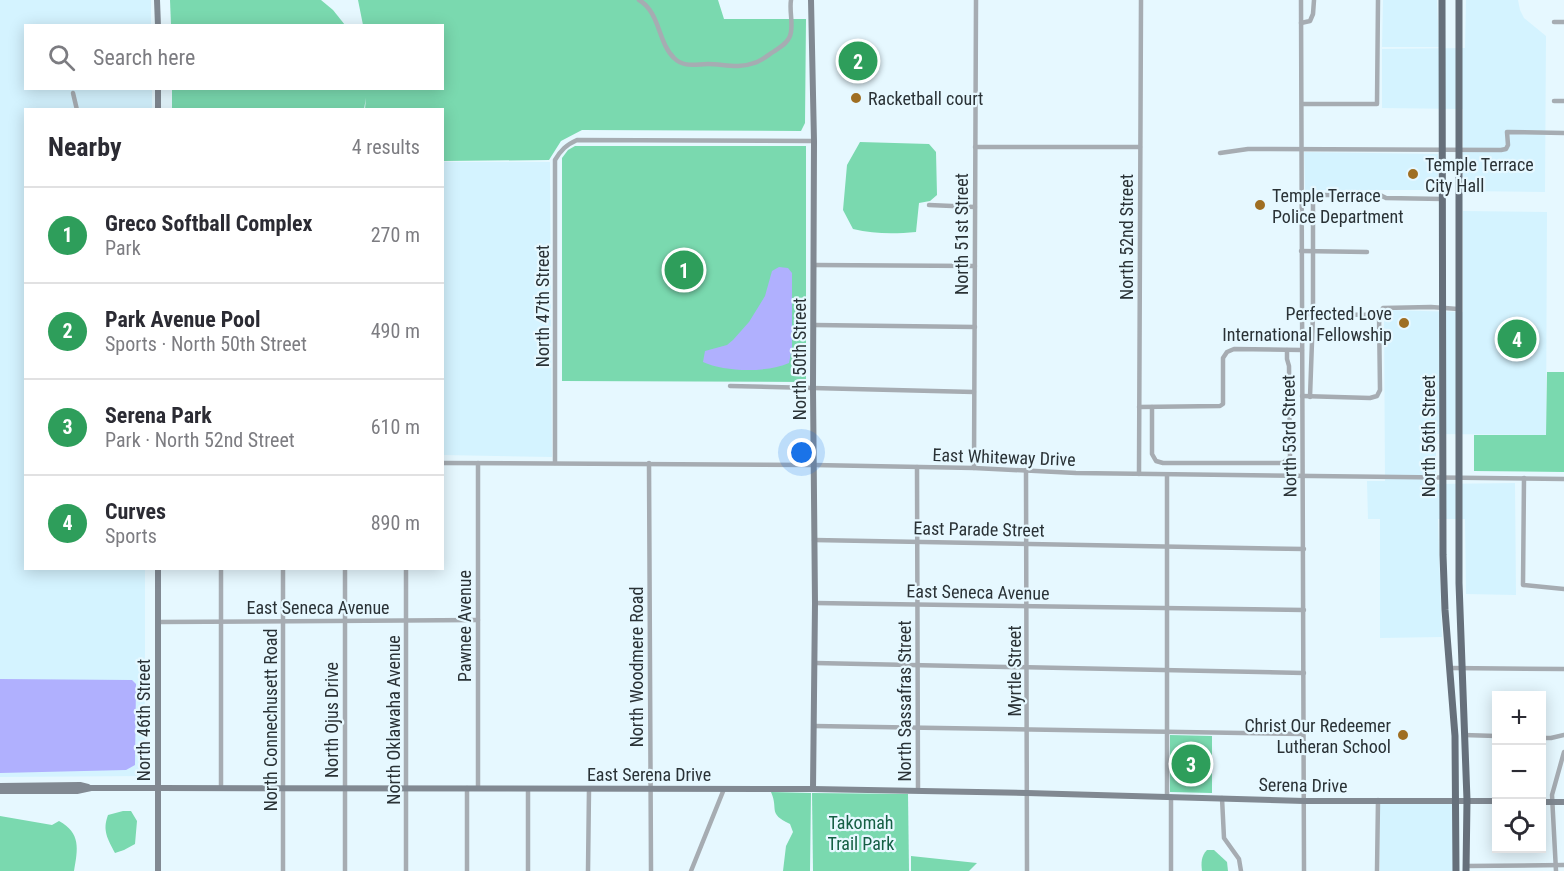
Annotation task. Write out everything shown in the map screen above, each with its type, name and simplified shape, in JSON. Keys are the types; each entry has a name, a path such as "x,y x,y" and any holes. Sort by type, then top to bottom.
{"main road":[{"name":"North 56th Street","path":"1442,0 1443,555 1455,736 1456,871"},
{"name":"North 56th Street","path":"1459,0 1459,555 1467,800 1466,869"},
{"path":"1443,319 1458,319"},
{"path":"1443,411 1459,411"},
{"path":"1443,422 1459,422"},
{"path":"1443,555 1459,555"}],"street":[{"path":"157,0 158,24"},
{"path":"639,0 650,11 667,51 674,59 682,64 740,66 755,63 783,45 789,37 792,25 791,0"},
{"name":"North 50th Street","path":"811,0 814,141 815,663 813,789"},
{"name":"North 51st Street","path":"974,468 976,0"},
{"name":"North 52nd Street","path":"1138,474 1141,0"},
{"name":"North 53rd Street","path":"1301,0 1304,871"},
{"path":"1301,23 1310,21 1314,0"},
{"path":"1302,104 1377,104 1378,0"},
{"path":"1554,22 1564,22"},
{"path":"158,90 158,108"},
{"path":"73,93 77,108"},
{"path":"1554,100 1564,100"},
{"path":"1220,153 1248,149 1506,149 1507,132 1564,133"},
{"name":"North 47th Street","path":"555,463 555,160 560,151 569,143 577,140 814,141"},
{"path":"975,147 1140,147"},
{"path":"1310,397 1314,195 1380,195 1386,198 1443,199"},
{"path":"929,205 975,207"},
{"path":"1301,251 1367,252"},
{"path":"814,265 975,266"},
{"path":"1302,396 1370,398 1379,393 1379,315 1383,308 1458,309"},
{"path":"1302,314 1379,315"},
{"path":"814,325 975,327"},
{"path":"1139,407 1220,406 1223,404 1223,358 1227,351 1234,349 1302,350"},
{"path":"1152,407 1152,454 1156,461 1163,463 1283,463 1290,457 1287,350"},
{"path":"730,386 974,392"},
{"name":"East Whiteway Drive","path":"444,463 917,466 1167,475 1564,479"},
{"name":"Pawnee Avenue","path":"478,463 478,788"},
{"name":"North Woodmere Road","path":"649,464 651,871"},
{"name":"North Sassafras Street","path":"917,466 918,791"},
{"name":"Myrtle Street","path":"1026,470 1027,871"},
{"path":"1167,475 1166,732 1171,871"},
{"path":"1524,478 1523,585 1564,589"},
{"name":"East Parade Street","path":"814,540 1304,549"},
{"name":"North 46th Street","path":"158,570 158,871"},
{"path":"221,570 221,788"},
{"name":"North Connechusett Road","path":"283,570 283,871"},
{"name":"North Ojus Drive","path":"345,570 345,871"},
{"name":"North Oklawaha Avenue","path":"406,570 406,871"},
{"name":"East Seneca Avenue","path":"815,603 1304,610"},
{"name":"East Seneca Avenue","path":"158,621 477,620"},
{"path":"815,663 1304,673"},
{"path":"1450,668 1564,669"},
{"path":"814,726 1303,734"},
{"path":"1546,738 1564,735"},
{"path":"1455,736 1492,736"},
{"path":"1556,868 1552,795 1564,752"},
{"path":"0,786 80,785 92,788"},
{"path":"0,791 77,791 92,788"},
{"name":"East Serena Drive","path":"92,788 813,789 1140,795"},
{"path":"467,788 467,871"},
{"path":"528,789 528,871"},
{"path":"588,871 589,789"},
{"path":"691,871 724,789"},
{"name":"Serena Drive","path":"1140,795 1304,801 1492,801"},
{"path":"1222,798 1224,838 1239,859 1241,871"},
{"path":"1377,871 1378,800"},
{"path":"1546,802 1564,802"},
{"path":"1466,869 1556,868 1564,865"}],"shaded area":[{"path":"0,0 151,0 151,24 24,24 24,90 152,90 152,108 24,108 24,570 145,570 145,776 0,777"},
{"path":"1383,0 1437,0 1439,47 1382,47"},
{"path":"1466,0 1518,0 1524,18 1546,36 1545,192 1463,191 1463,109 1382,108 1382,49 1465,48"},
{"path":"1304,152 1438,154 1438,190 1305,190"},
{"path":"444,162 550,162 552,457 444,455"},
{"path":"1463,211 1547,212 1546,435 1436,434 1436,484 1515,483 1516,595 1466,594 1465,519 1438,519 1442,637 1380,638 1380,519 1368,519 1367,481 1385,481 1384,310 1463,312"},
{"path":"1380,803 1453,803 1453,871 1380,871"}],"green space":[{"path":"170,0 321,0 344,24 171,24"},
{"path":"358,0 718,0 724,19 806,19 805,123 801,131 582,130 561,141 549,160 444,161 444,108 365,108 366,98 364,108 172,108 172,90 444,90 444,24 363,24"},
{"path":"860,142 929,144 936,152 937,195 930,201 919,203 916,232 884,233 853,229 843,210 847,165"},
{"path":"575,146 806,146 806,382 562,381 562,158 568,150"},
{"path":"1547,372 1564,372 1564,472 1474,471 1474,435 1546,435"},
{"path":"1170,735 1212,736 1212,793 1170,792"},
{"path":"771,792 811,793 810,871 783,871 786,846 793,832 790,824 776,814"},
{"name":"Takomah Trail Park","path":"812,793 908,794 909,871 813,871"},
{"path":"131,811 137,821 135,844 115,853 107,835 106,821 108,815"},
{"path":"0,816 52,825 59,821 66,826 76,842 74,871 0,871"},
{"path":"1207,850 1214,850 1227,862 1228,871 1202,871 1202,860"},
{"path":"911,856 977,863 969,871 911,871"}],"water":[{"path":"779,267 788,268 792,273 792,348 789,363 758,370 746,370 722,368 703,362 705,351 727,345 749,322 765,296 772,271"},
{"path":"0,679 132,680 136,684 135,765 126,770 0,773"}],"place":[{"name":"Park Avenue Pool","path":"858,61"},
{"name":"Racketball court","path":"856,98"},
{"name":"Temple Terrace City Hall","path":"1413,174"},
{"name":"Temple Terrace Police Department","path":"1260,205"},
{"name":"Greco Softball Complex","path":"684,270"},
{"name":"Perfected Love International Fellowship","path":"1404,323"},
{"name":"Curves","path":"1517,339"},
{"name":"Christ Our Redeemer Lutheran School","path":"1403,735"},
{"name":"Serena Park","path":"1191,764"}]}
